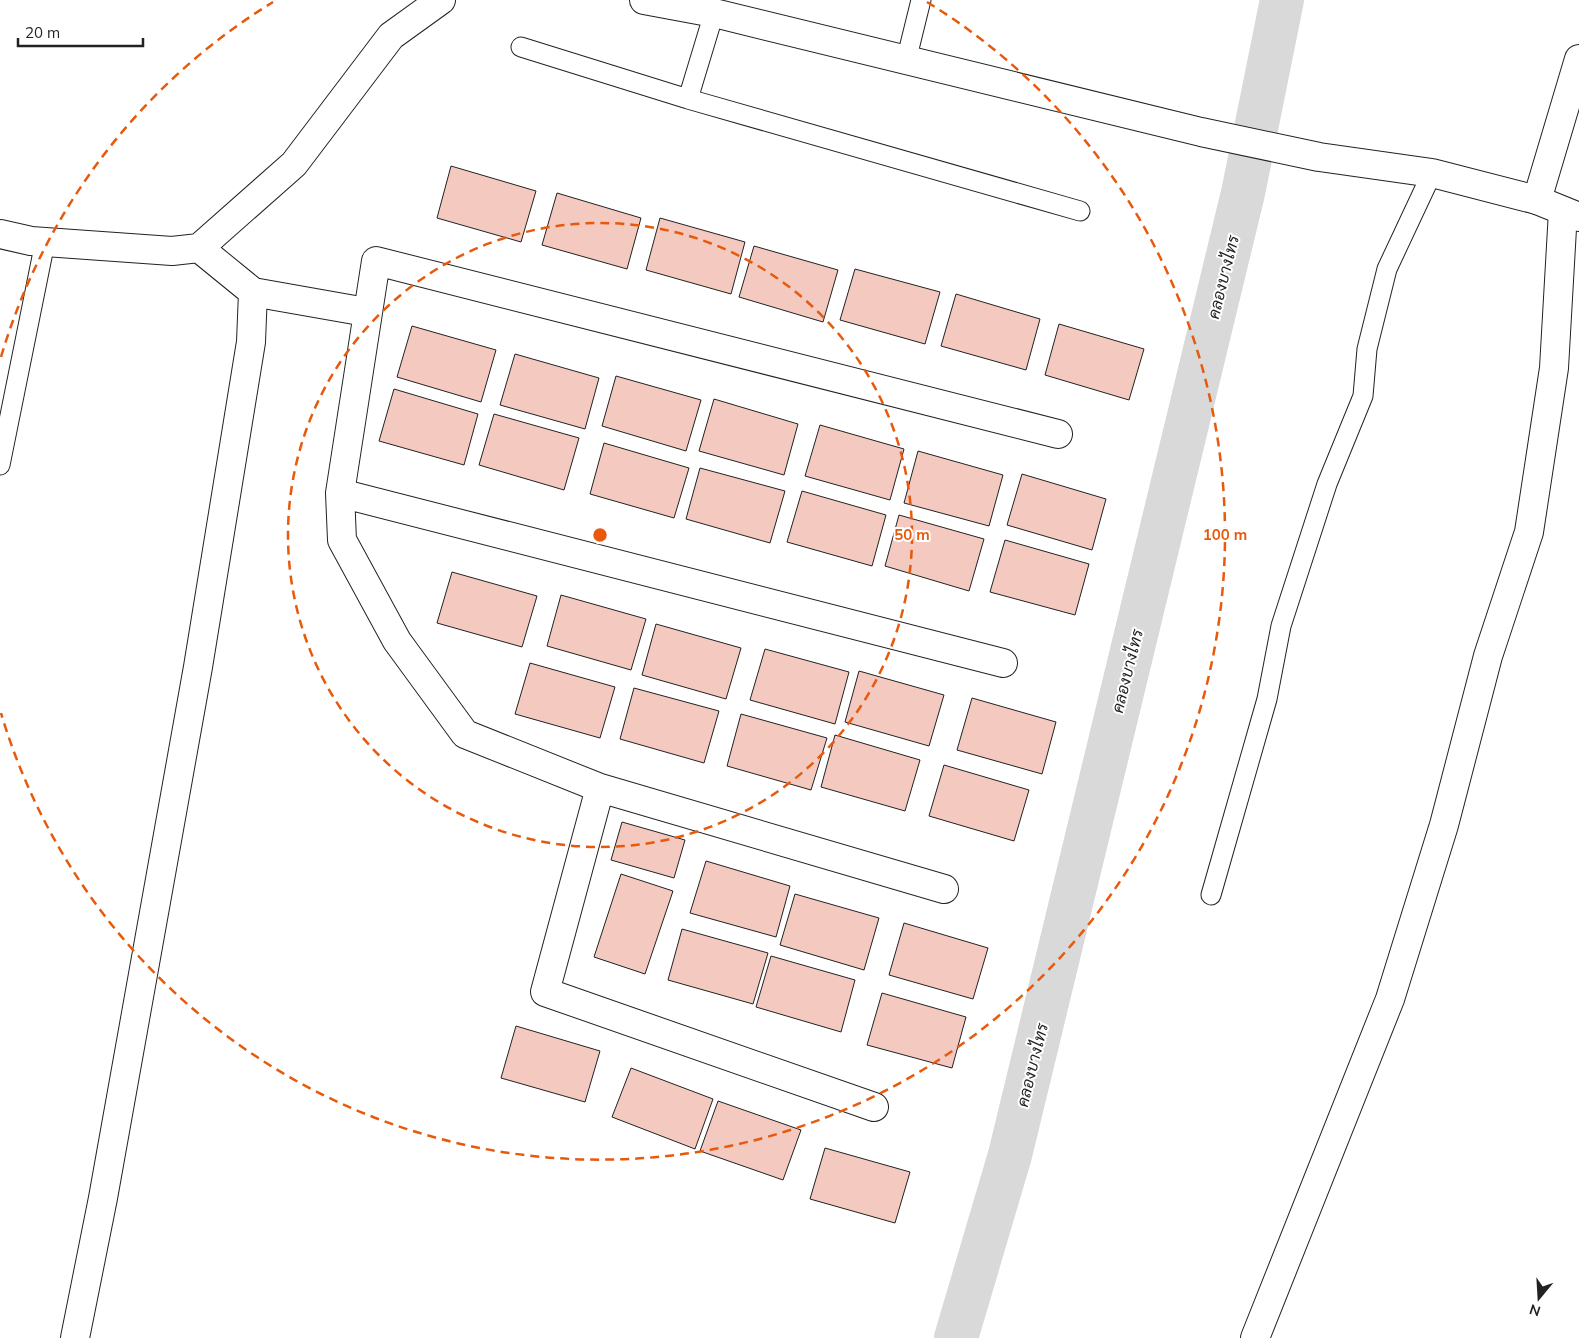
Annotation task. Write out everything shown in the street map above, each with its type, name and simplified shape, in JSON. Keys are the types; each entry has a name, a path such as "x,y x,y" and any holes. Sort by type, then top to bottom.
{"street":[{"path":"0,234 45,242 172,251 200,248 294,164 391,36 441,0"},
{"path":"644,0 714,13 1201,132 1319,157 1432,173 1537,200 1571,214 1554,368 1528,532 1488,656 1444,825 1390,999 1255,1338"},
{"path":"1537,200 1579,59"},
{"path":"200,248 253,292 366,312"},
{"path":"944,889 600,788 465,734 396,641 342,540 340,492 366,312 376,260 1058,434"},
{"path":"75,1338 103,1198 200,657 246,380 251,342 253,292"},
{"path":"340,492 1002,663"},
{"path":"600,788 545,992 874,1107"}],"lane":[{"path":"906,60 921,0"},
{"path":"688,99 714,13"},
{"path":"521,46 688,99 1080,211"},
{"path":"1211,895 1267,699 1281,626 1327,484 1363,396 1367,349 1388,269 1432,173"},
{"path":"0,465 45,242"}],"building":[{"path":"451,166 536,191 521,242 437,218"},
{"path":"557,193 641,218 627,269 542,245"},
{"path":"660,218 745,242 731,294 646,270"},
{"path":"754,246 838,270 823,322 739,297"},
{"path":"855,269 940,292 925,344 840,320"},
{"path":"956,294 1040,319 1026,370 941,346"},
{"path":"1059,324 1144,349 1129,400 1045,375"},
{"path":"412,326 496,350 481,402 397,377"},
{"path":"515,354 599,378 585,429 500,405"},
{"path":"616,376 701,400 686,451 602,426"},
{"path":"394,389 478,414 464,465 379,441"},
{"path":"714,399 798,424 784,475 699,451"},
{"path":"494,414 579,438 564,490 479,465"},
{"path":"820,425 904,449 890,500 805,476"},
{"path":"604,443 689,468 674,518 590,494"},
{"path":"918,451 1003,475 989,526 904,503"},
{"path":"700,468 785,491 770,543 686,519"},
{"path":"1022,474 1106,499 1092,550 1007,525"},
{"path":"802,491 886,515 872,566 787,542"},
{"path":"899,515 984,539 969,591 885,566"},
{"path":"1005,540 1089,564 1075,615 990,592"},
{"path":"452,572 537,596 522,647 437,623"},
{"path":"561,595 646,619 631,670 547,646"},
{"path":"656,624 741,648 726,699 642,675"},
{"path":"765,649 849,672 835,724 750,700"},
{"path":"530,663 615,687 600,738 515,714"},
{"path":"859,671 944,695 929,746 845,722"},
{"path":"634,688 719,711 704,763 620,739"},
{"path":"972,698 1056,722 1042,774 957,750"},
{"path":"741,714 827,738 811,790 727,766"},
{"path":"835,735 920,760 905,811 821,787"},
{"path":"944,765 1029,790 1014,841 929,816"},
{"path":"622,822 685,840 674,878 611,860"},
{"path":"706,861 790,886 776,937 690,913"},
{"path":"621,874 673,891 645,974 594,957"},
{"path":"795,894 879,918 864,970 780,945"},
{"path":"904,923 988,948 973,999 889,975"},
{"path":"682,929 768,953 753,1004 668,980"},
{"path":"771,956 855,980 841,1032 756,1007"},
{"path":"882,993 966,1017 952,1068 867,1045"},
{"path":"516,1026 600,1051 585,1102 501,1078"},
{"path":"631,1068 713,1099 695,1149 612,1117"},
{"path":"718,1101 801,1130 783,1180 700,1151"},
{"path":"825,1148 910,1172 895,1223 810,1199"}],"waterway":[{"name":"คลองบางไทร","path":"956,1338 1010,1155 1243,193 1282,0"}]}
